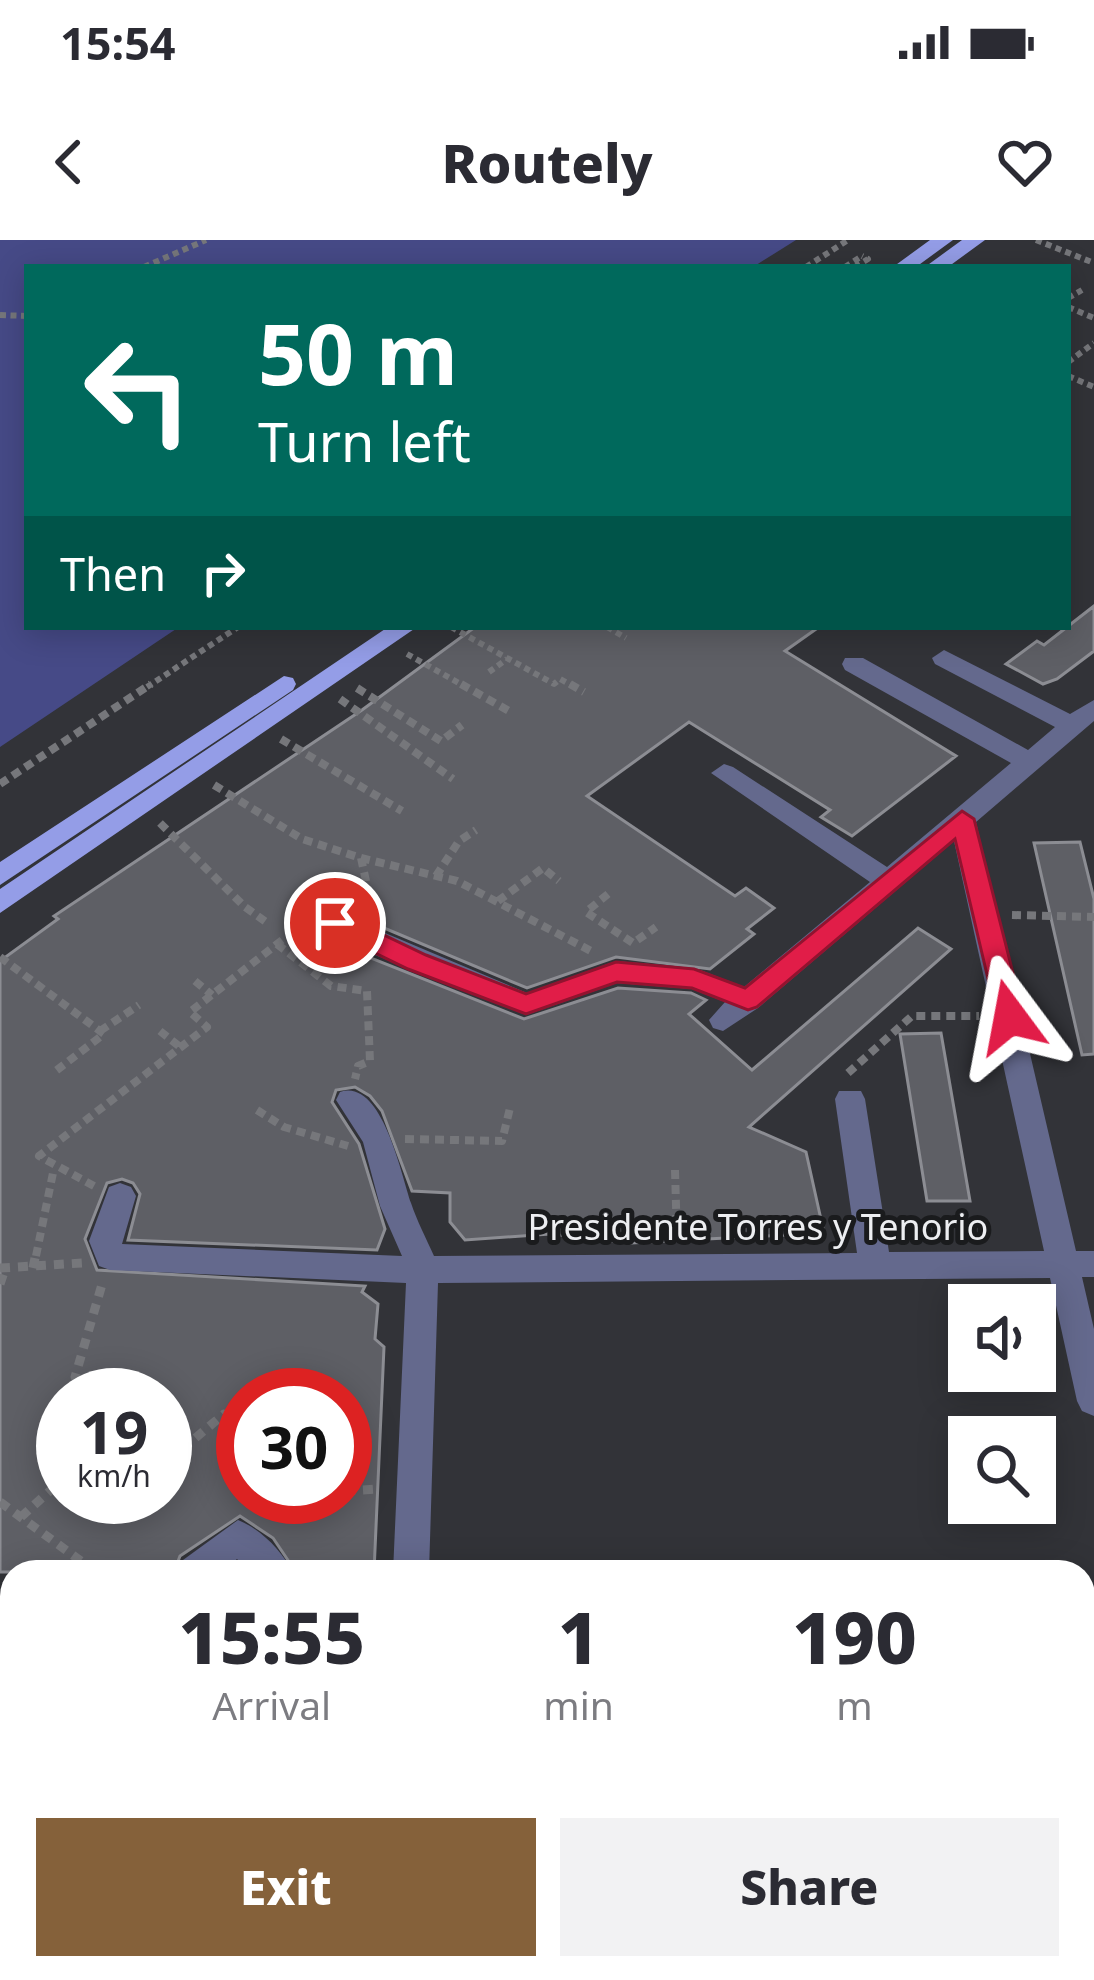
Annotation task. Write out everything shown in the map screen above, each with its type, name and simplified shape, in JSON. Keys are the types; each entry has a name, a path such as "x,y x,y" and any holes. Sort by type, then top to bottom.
{"main road":[{"path":"907,264 943,240"},
{"path":"939,264 975,240"},
{"path":"0,903 328,680 386,632"},
{"path":"0,875 386,632"}],"street":[{"path":"944,658 1072,726"},
{"path":"854,664 1029,762"},
{"path":"723,1020 1094,708"},
{"path":"724,773 889,881"},
{"path":"962,819 1010,1017 1080,1264 1094,1401"},
{"path":"335,923 526,1004 616,972 694,979 748,1000"},
{"path":"850,1099 875,1265"},
{"path":"351,1100 378,1142 396,1206 423,1268 411,1560"},
{"path":"110,1257 105,1240 120,1196"},
{"name":"Presidente Torres y Tenorio","path":"110,1257 357,1270 1080,1264"},
{"path":"210,1560 238,1536 262,1560"}],"path":[{"path":"151,264 206,240"},
{"path":"811,264 848,240"},
{"path":"1036,240 1094,263"},
{"path":"849,264 862,256 868,259 860,264"},
{"path":"1071,300 1082,290"},
{"path":"1071,360 1094,344"},
{"path":"1071,345 1083,351"},
{"path":"0,784 233,630"},
{"path":"456,630 554,684 560,680 584,692"},
{"path":"612,630 626,638"},
{"path":"386,632 449,682 509,711"},
{"path":"489,672 507,659"},
{"path":"328,680 441,741 462,725"},
{"path":"328,680 453,779"},
{"path":"259,726 402,811"},
{"path":"193,771 311,848 334,848 436,876 560,932 609,962 616,972"},
{"path":"142,806 245,907 269,924"},
{"path":"436,876 460,841 476,830"},
{"path":"120,1196 55,1168 39,1156 207,1027 190,1012 304,923 320,933 369,895 361,858"},
{"path":"498,902 543,868 559,881"},
{"path":"608,894 586,913 633,943 656,927"},
{"path":"987,915 1094,917"},
{"path":"277,944 331,986 367,991 370,1061 358,1066 351,1100"},
{"path":"0,958 104,1034 52,1073"},
{"path":"195,981 212,995"},
{"path":"100,1031 139,1005"},
{"path":"850,1099 848,1073 912,1016 1010,1017"},
{"path":"160,1030 181,1047"},
{"path":"257,1110 284,1127 337,1147 502,1141 510,1108"},
{"path":"33,1268 55,1168"},
{"path":"675,1170 677,1266"},
{"path":"0,1284 3,1269 110,1257 78,1368"},
{"path":"192,1441 216,1421"},
{"path":"0,1502 80,1560"},
{"path":"21,1517 36,1503"}],"shaded area":[{"path":"0,240 796,240 758,264 24,264 24,630 175,630 0,747"}],"building":[{"path":"1094,606 1094,651 1057,679 1043,684 1006,664 1037,641 1044,645 1063,630 1071,630 1071,624"},
{"path":"471,630 815,630 785,651 956,756 852,836 821,817 830,810 689,722 587,796 735,896 746,888 774,908 747,929 754,934 710,969 616,957 527,988 346,912 332,909 317,922 323,934 368,957 524,1019 618,988 691,993 706,1000 689,1014 752,1070 918,928 951,949 749,1127 806,1152 824,1233 631,1243 550,1234 465,1240 450,1222 450,1193 412,1191 382,1111 355,1087 336,1090 332,1102 359,1144 385,1229 377,1250 128,1240 140,1194 133,1183 122,1179 107,1183 85,1239 97,1270 365,1286 362,1292 378,1304 375,1339 384,1347 375,1560 288,1560 273,1538 252,1524 372,1524 372,1368 216,1368 216,1524 228,1524 178,1560 0,1560 0,961 58,919 54,916 362,710"},
{"path":"1080,842 1094,899 1094,1054 1082,1055 1034,843"},
{"path":"941,1033 970,1201 927,1201 900,1034"}],"route":[{"path":"335,923 454,978 526,1004 616,972 694,979 748,1000 962,819 1010,1017"}]}
